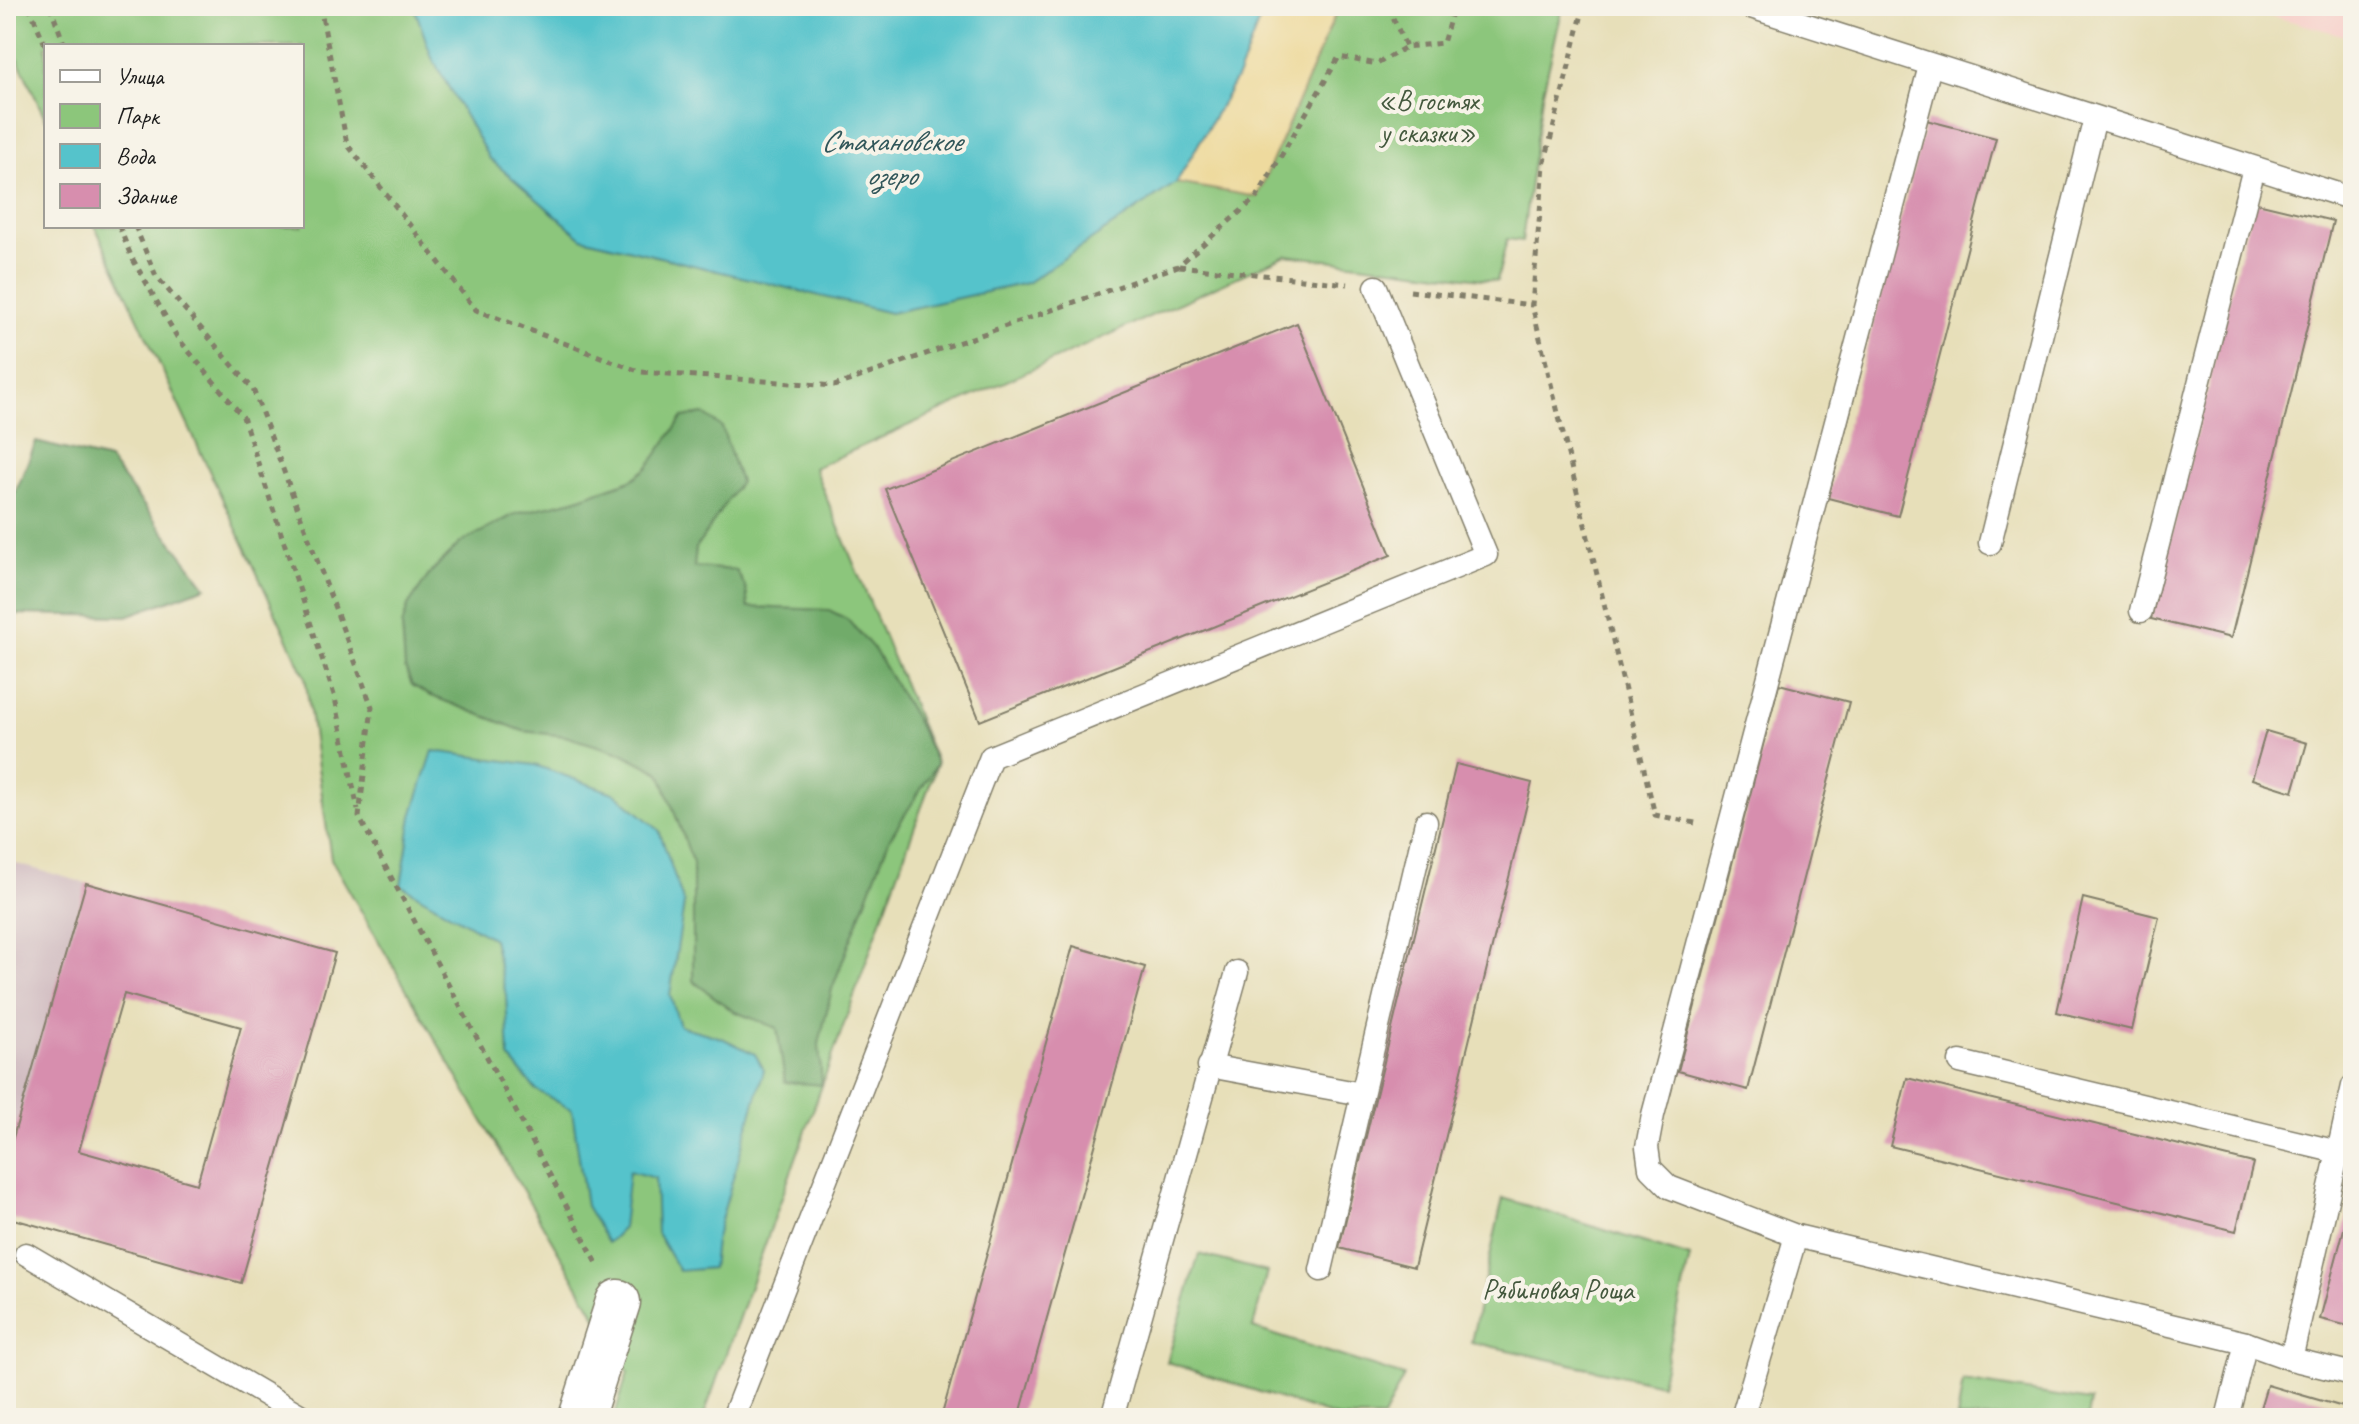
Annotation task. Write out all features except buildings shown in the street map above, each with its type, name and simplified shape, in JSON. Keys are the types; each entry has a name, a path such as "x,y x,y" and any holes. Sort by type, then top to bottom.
{"street":[{"path":"581,1418 618,1302"}],"lane":[{"path":"1748,6 2353,199"},
{"path":"1930,66 1653,1115 1647,1147 1650,1168 1669,1187 1796,1236 2246,1343 2291,1359 2353,1374"},
{"path":"1990,543 2095,118"},
{"path":"2141,611 2254,168"},
{"path":"733,1418 991,757 1486,555 1376,287"},
{"path":"1321,1270 1426,822"},
{"path":"1112,1418 1237,972"},
{"path":"1960,1062 2338,1152"},
{"path":"1209,1066 1362,1094"},
{"path":"2291,1359 2353,1086"},
{"path":"1742,1418 1796,1236"},
{"path":"26,1254 305,1418"},
{"path":"2227,1418 2246,1343"}],"path":[{"path":"29,6 45,44"},
{"path":"50,6 64,44"},
{"path":"320,6 347,144 476,310 641,372 834,386 1178,266 1257,197 1339,57 1377,64 1406,47 1443,43 1454,6"},
{"path":"1393,6 1393,18 1406,47"},
{"path":"1584,6 1544,165 1532,305 1655,815 1728,829"},
{"path":"120,228 131,256 177,337 243,417 335,698 359,817 618,1302"},
{"path":"136,228 156,276 253,389 372,707 359,817"}],"shaded area":[{"path":"2234,6 2353,6 2353,38"},
{"path":"6,861 86,883 6,1162"}],"green space":[{"name":"«В гостях у сказки»","path":"6,6 1563,6 1542,96 1522,241 1507,239 1497,281 1286,255 814,468 937,764 703,1418 614,1418 628,1372 331,859 305,676 96,228 304,228 304,44 44,44 44,116 6,34"},
{"path":"704,414 722,427 740,482 696,548 694,567 736,570 746,588 748,607 829,610 847,619 874,649 917,722 937,764 889,840 832,989 819,1044 822,1085 785,1082 777,1028 733,1011 693,981 693,863 660,773 624,754 565,736 523,731 429,695 412,685 405,668 402,626 408,606 431,572 460,543 515,514 574,500 631,480 647,468 683,417"},
{"path":"36,442 109,460 206,587 127,616 6,614 6,515"},
{"name":"Рябиновая Роща","path":"1503,1198 1690,1257 1661,1384 1471,1342"},
{"path":"1199,1254 1267,1272 1253,1328 1404,1376 1383,1418 1340,1418 1167,1362"},
{"path":"1963,1381 2090,1401 2087,1418 1957,1418"}],"sand":[{"path":"1265,6 1339,6 1257,197 1176,183 1238,75"}],"water":[{"name":"Стахановское озеро","path":"414,6 1265,6 1238,75 1176,183 1027,283 890,313 582,238 489,158 432,58"},
{"path":"433,751 535,765 616,794 659,830 684,904 670,995 680,1026 722,1038 755,1054 764,1070 715,1241 712,1268 679,1271 657,1233 655,1178 629,1171 623,1228 608,1243 586,1206 572,1110 535,1089 509,1057 506,995 493,939 401,885 412,816"}]}
